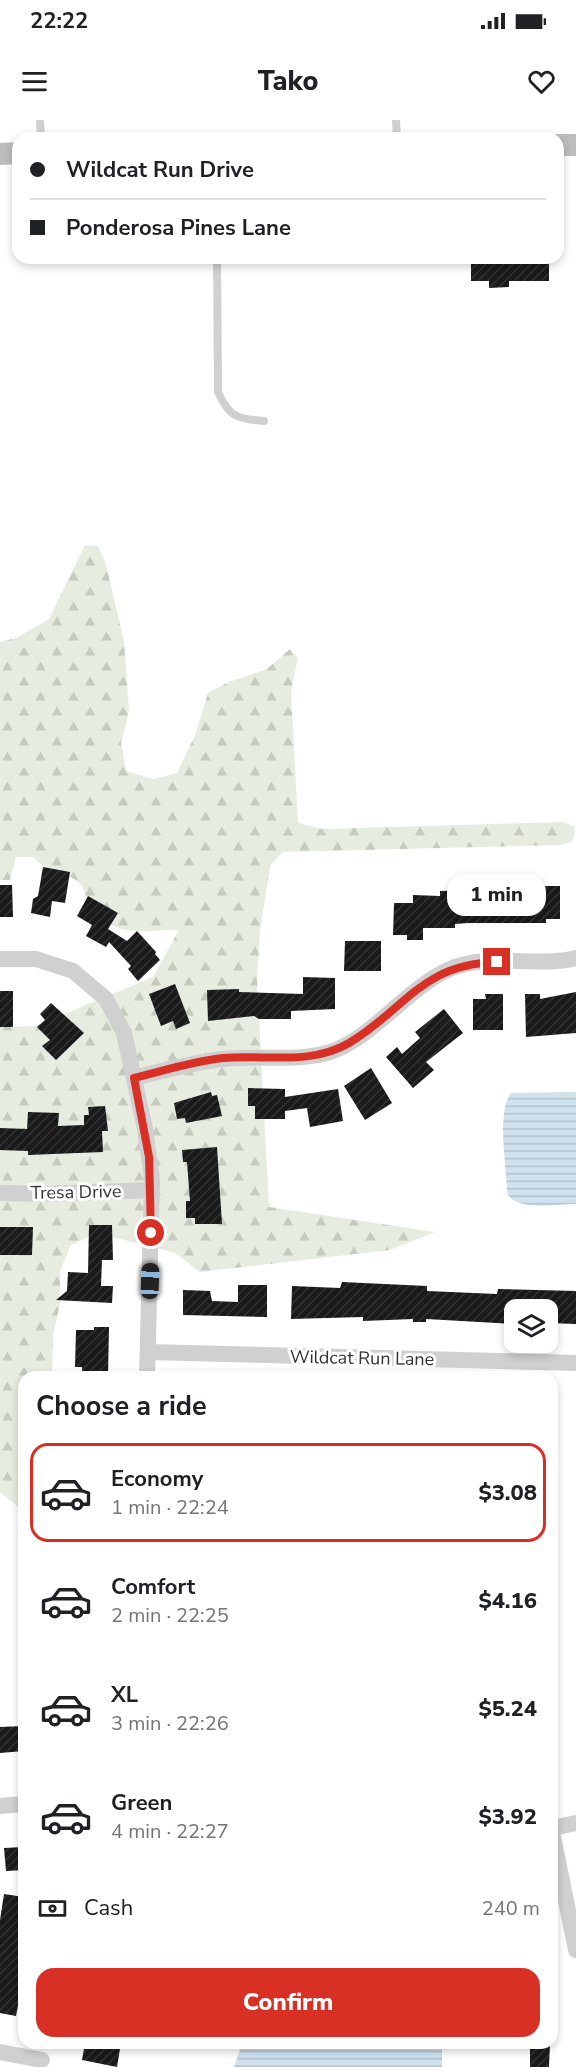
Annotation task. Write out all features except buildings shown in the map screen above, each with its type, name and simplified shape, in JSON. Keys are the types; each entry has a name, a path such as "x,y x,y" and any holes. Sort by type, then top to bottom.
{"street":[{"path":"134,1078 225,1058 302,1058 328,1053 349,1043 427,982 451,968 474,963 576,958"},
{"path":"0,959 36,959 63,966 87,980 112,1006 124,1033 148,1146 152,1190 147,1371"},
{"name":"Tresa Drive","path":"0,1193 45,1194 152,1190"},
{"name":"Wildcat Run Lane","path":"148,1352 576,1363"},
{"path":"0,1806 18,1804"},
{"path":"558,1828 576,1823"},
{"path":"558,1860 576,1950"},
{"path":"0,2052 42,2063"}],"lane":[{"path":"218,264 218,392 226,410 242,419 264,421"}],"green space":[{"path":"85,545 98,546 106,564 124,642 129,711 121,743 126,771 153,779 177,773 196,733 208,693 229,682 267,669 290,649 298,658 291,691 298,823 322,829 563,822 575,827 573,841 561,845 283,852 270,866 260,931 257,980 269,1207 435,1232 390,1250 200,1272 175,1253 97,1233 71,1245 60,1271 60,1304 53,1335 52,1371 18,1371 18,1507 0,1492 0,1027 36,1026 153,977 179,930 131,931 110,924 89,905 80,883 49,869 34,857 16,857 10,880 0,880 0,642 16,638 49,619"}],"water":[{"path":"576,1092 576,1204 538,1206 519,1203 507,1193 503,1141 504,1114 511,1093"},
{"path":"240,2049 442,2049 442,2067 234,2067"}],"route":[{"path":"151,1233 152,1190 149,1157 134,1078 225,1058 302,1058 328,1053 349,1043 427,982 451,968 474,963 497,962"}]}
